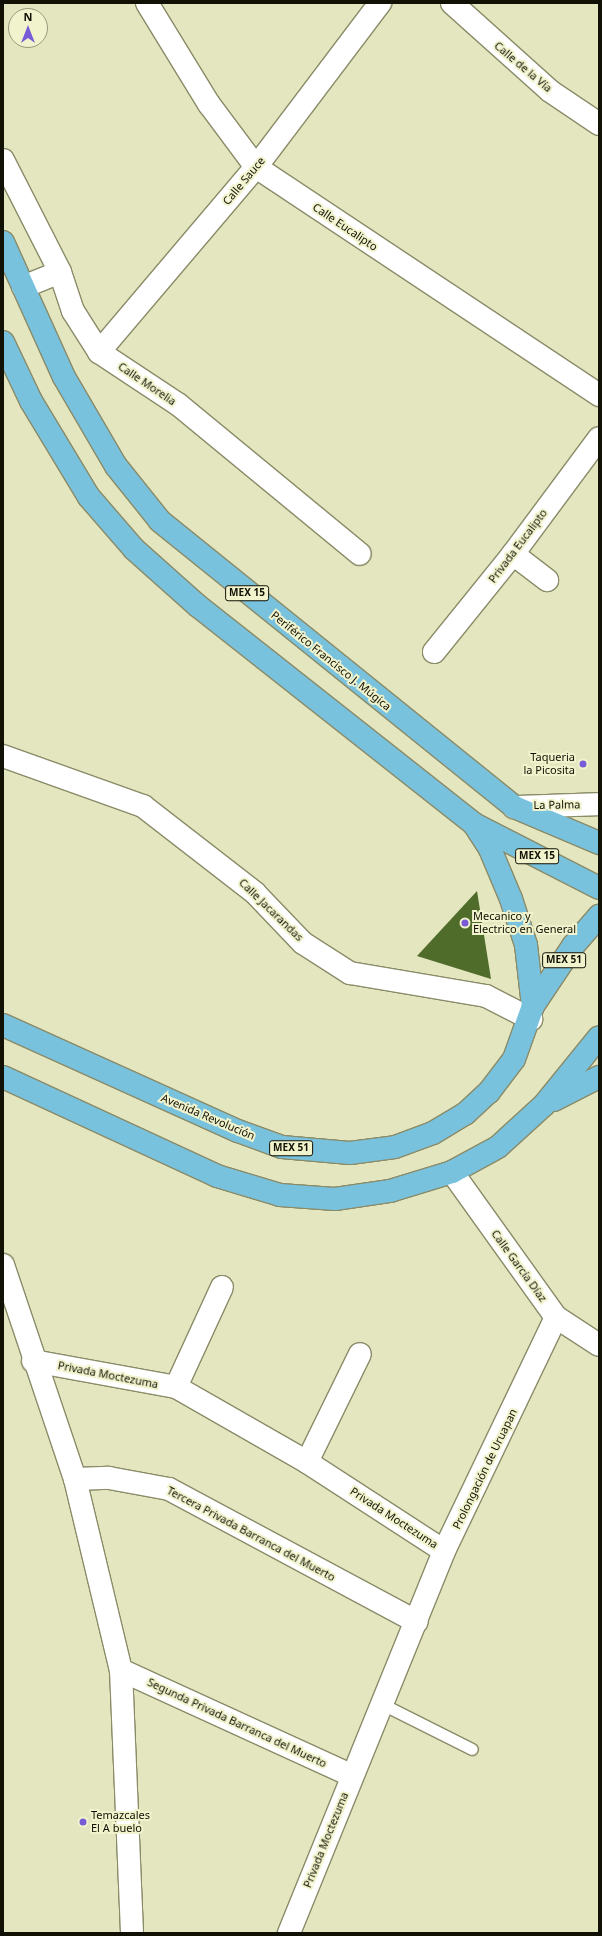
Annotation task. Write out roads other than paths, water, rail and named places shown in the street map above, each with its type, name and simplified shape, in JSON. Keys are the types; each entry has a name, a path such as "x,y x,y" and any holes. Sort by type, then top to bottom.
{"main road":[{"name":"Periférico Francisco J. Múgica","path":"3,242 64,376 116,466 160,521 514,807 599,843"},
{"name":"MEX 15","path":"3,342 31,401 89,497 134,549 198,606 474,824 599,888"},
{"path":"474,824 490,849 511,899 526,945 532,1012"},
{"name":"Avenida Revolución","path":"3,1025 238,1131 282,1147 350,1153 395,1147 433,1133 465,1114 489,1092 514,1059 532,1012 573,946 599,916"},
{"path":"3,1076 217,1176 280,1194 335,1199 390,1191 452,1172 498,1147 544,1105 599,1037"},
{"path":"544,1105 599,1077"}],"street":[{"name":"Calle Eucalipto","path":"147,3 208,104 256,167 599,395"},
{"name":"Calle Sauce","path":"99,352 256,167 380,3"},
{"name":"Calle de la Vía","path":"452,3 550,91 599,124"},
{"name":"Calle Morelia","path":"3,160 60,272 73,312 99,352 179,405 360,554"},
{"path":"23,287 60,272"},
{"name":"Privada Eucalipto","path":"434,652 513,554 599,438"},
{"path":"513,554 548,580"},
{"name":"Calle Jacarandas","path":"3,756 143,806 256,893 303,943 350,973 486,996 532,1012"},
{"name":"La Palma","path":"514,807 599,804"},
{"name":"Calle García Díaz","path":"452,1172 556,1317 599,1346"},
{"path":"3,1265 33,1361 75,1479 121,1670 132,1933"},
{"path":"176,1387 222,1287"},
{"name":"Prolongación de Uruapan","path":"444,1551 525,1386 556,1317"},
{"path":"307,1462 360,1354"},
{"name":"Privada Moctezuma","path":"33,1361 176,1387 307,1462 444,1551 384,1705 352,1776 289,1933"},
{"name":"Tercera Privada Barranca del Muerto","path":"75,1479 110,1478 169,1489 417,1622"},
{"name":"Segunda Privada Barranca del Muerto","path":"121,1670 352,1776"}],"lane":[{"path":"384,1705 472,1749"}],"place":[{"name":"Taqueria la Picosita","path":"583,764"},
{"name":"Mecanico y Electrico en General","path":"465,923"},
{"name":"Temazcales El A buelo","path":"83,1822"}]}
